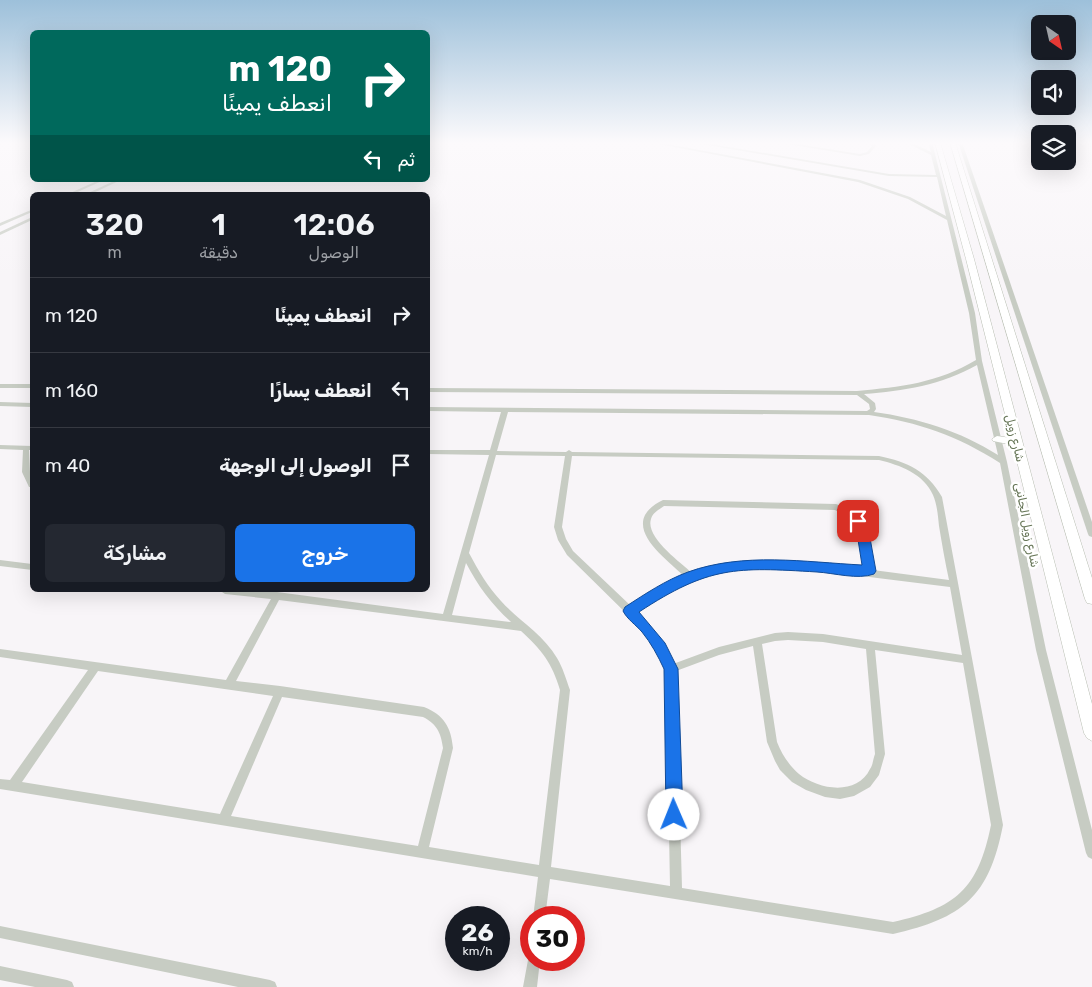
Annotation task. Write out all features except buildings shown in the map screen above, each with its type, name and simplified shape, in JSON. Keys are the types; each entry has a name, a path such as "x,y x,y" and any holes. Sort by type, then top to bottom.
{"main road":[{"name":"شارع زويل","path":"947,188 952,198 954,226 965,244 971,262 1092,733"},
{"name":"شارع زويل","path":"966,188 1092,599"},
{"path":"952,198 970,200"},
{"path":"965,244 975,248 985,246"},
{"path":"960,264 971,262 978,257 989,260"},
{"path":"997,438 1016,442"}],"street":[{"path":"883,188 931,208 954,226"},
{"name":"شارع زويل الجانبى","path":"944,188 954,226 960,264 972,313 979,361 1003,462 1041,650 1092,853"},
{"path":"976,188 1092,534"},
{"path":"0,225 30,212"},
{"path":"0,234 30,220"},
{"path":"430,390 857,393 930,383 955,375 979,361"},
{"path":"540,391 543,384"},
{"path":"0,386 30,386"},
{"path":"857,393 872,403 873,409 869,413"},
{"path":"0,404 30,405"},
{"path":"430,408 869,413 902,418 940,428 977,445 1003,462"},
{"path":"447,617 505,410"},
{"path":"0,448 29,448 26,472 30,481"},
{"path":"0,784 893,928 918,924 933,918 960,903 976,887 987,868 994,847 997,825 938,497 929,482 901,464 879,458 569,452 430,452"},
{"path":"569,452 558,527 562,540 576,559 646,628 660,647 671,669 676,893"},
{"path":"690,576 650,538 646,530 645,521 648,514 663,503 836,507 852,515 862,527 869,571"},
{"path":"465,553 477,578 499,604 546,648 555,660 565,690 540,906"},
{"path":"0,563 30,567"},
{"path":"630,611 659,592 690,576 727,566 754,563 869,571 954,584"},
{"path":"242,592 525,628"},
{"path":"229,684 277,596"},
{"path":"671,669 719,651 756,641 788,636 870,645 968,660"},
{"path":"756,641 772,742 776,755 790,773 809,786 839,794 853,792 865,786 874,778 879,766 880,754 870,645"},
{"path":"0,653 280,691 424,712 434,716 443,725 448,736 448,748 422,852"},
{"path":"12,786 96,666"},
{"path":"223,820 280,691"},
{"path":"0,932 270,987"},
{"path":"530,987 532,971"},
{"path":"0,973 67,987"}],"route":[{"path":"674,815 671,669 660,647 630,611 659,592 690,576 727,566 754,563 869,571 862,527 858,521"}]}
